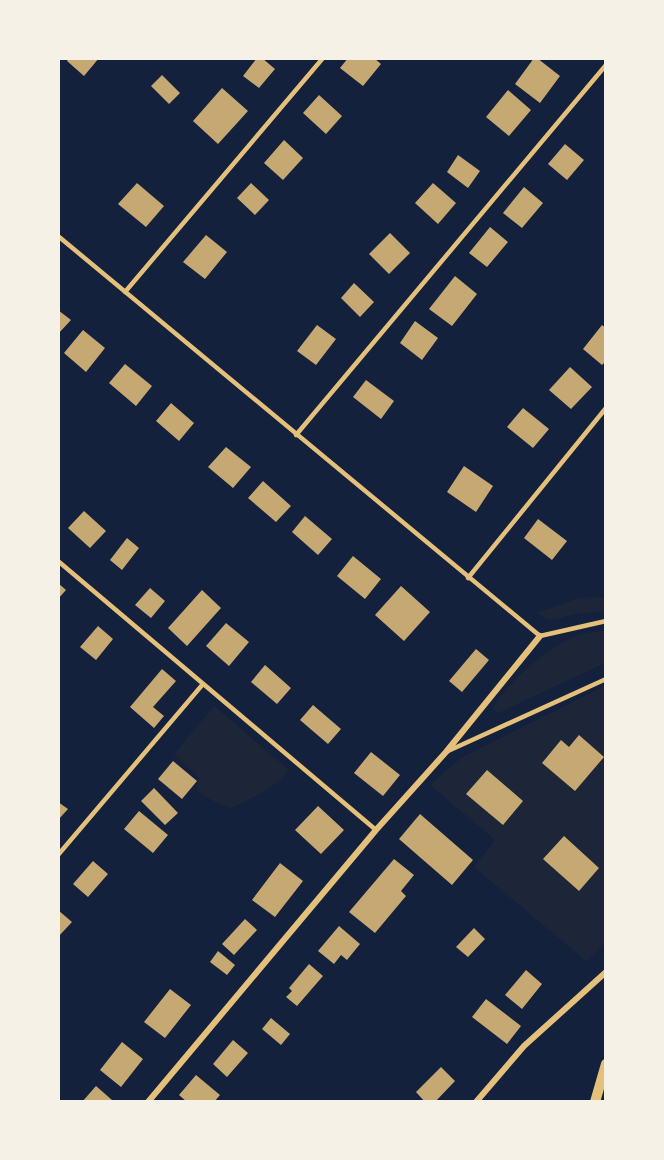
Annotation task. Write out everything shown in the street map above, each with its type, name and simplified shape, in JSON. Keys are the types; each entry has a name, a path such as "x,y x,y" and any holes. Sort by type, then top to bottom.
{"street":[{"path":"148,1101 376,830 446,752 540,636"},
{"path":"476,1101 524,1046 606,972"},
{"path":"595,1101 606,1064"}],"lane":[{"path":"125,292 323,58"},
{"path":"296,435 606,65"},
{"path":"58,236 540,636 606,621"},
{"path":"468,578 606,408"},
{"path":"58,561 376,830"},
{"path":"446,752 606,679"},
{"path":"58,855 203,684"}],"shaded area":[{"path":"605,597 605,611 555,619 547,619 537,613 579,598"},
{"path":"605,630 605,663 498,713 493,708 518,676 554,647 584,633"},
{"path":"605,686 605,942 587,962 474,867 495,840 430,785 461,758"},
{"path":"214,706 289,770 271,787 231,808 197,791 198,777 174,754"}],"building":[{"path":"69,58 99,58 84,76 67,61"},
{"path":"257,58 262,58 275,69 259,88 243,76"},
{"path":"348,58 374,58 381,64 363,86 340,68"},
{"path":"534,58 560,76 540,103 515,84"},
{"path":"162,75 180,93 169,104 151,86"},
{"path":"222,88 248,111 218,144 193,121"},
{"path":"508,90 531,110 509,136 486,117"},
{"path":"319,95 342,116 326,134 303,113"},
{"path":"284,140 303,158 283,180 264,163"},
{"path":"565,144 584,160 567,180 548,164"},
{"path":"458,155 480,171 468,188 447,172"},
{"path":"137,183 164,206 146,227 118,204"},
{"path":"251,183 269,200 255,215 237,198"},
{"path":"433,183 456,203 438,224 415,203"},
{"path":"524,187 543,203 522,228 503,213"},
{"path":"490,227 508,242 487,267 469,253"},
{"path":"390,233 410,253 389,274 369,254"},
{"path":"206,235 227,252 205,279 183,262"},
{"path":"455,276 477,294 452,326 429,309"},
{"path":"354,283 374,302 360,317 341,298"},
{"path":"58,310 71,320 58,334"},
{"path":"415,321 438,338 422,360 400,343"},
{"path":"317,325 336,339 316,365 297,351"},
{"path":"602,325 606,328 606,361 602,365 583,349"},
{"path":"83,330 105,348 86,372 64,353"},
{"path":"125,364 152,386 136,406 109,383"},
{"path":"570,367 592,387 571,409 549,390"},
{"path":"366,380 394,401 381,419 353,397"},
{"path":"171,403 194,423 179,441 156,421"},
{"path":"523,408 549,429 533,448 507,427"},
{"path":"226,447 251,467 233,488 208,467"},
{"path":"464,466 493,486 476,512 447,492"},
{"path":"263,481 291,506 276,522 248,498"},
{"path":"84,511 106,531 90,548 68,528"},
{"path":"305,516 332,539 318,555 292,532"},
{"path":"538,519 567,541 552,560 524,538"},
{"path":"127,538 139,548 122,570 110,560"},
{"path":"353,556 381,579 365,599 337,576"},
{"path":"58,583 66,590 58,599"},
{"path":"401,586 430,612 404,641 375,615"},
{"path":"150,588 165,601 151,618 135,605"},
{"path":"202,590 221,608 187,646 168,628"},
{"path":"226,623 249,642 229,666 206,646"},
{"path":"98,626 113,639 96,660 80,647"},
{"path":"476,649 489,660 462,692 449,681"},
{"path":"265,665 291,688 277,704 251,682"},
{"path":"162,669 176,681 153,707 164,716 154,728 130,707"},
{"path":"313,705 341,729 328,744 300,720"},
{"path":"579,735 604,757 575,791 542,763 561,740 569,747"},
{"path":"371,752 400,775 383,796 354,773"},
{"path":"173,761 197,781 182,799 158,779"},
{"path":"487,770 523,801 503,825 466,794"},
{"path":"154,788 178,813 165,825 141,801"},
{"path":"58,802 68,809 58,820"},
{"path":"318,806 344,830 321,854 295,830"},
{"path":"139,811 168,835 153,853 124,829"},
{"path":"420,814 473,860 452,885 399,839"},
{"path":"564,836 599,868 579,891 543,859"},
{"path":"394,859 414,875 401,891 406,896 375,933 349,912"},
{"path":"93,861 108,874 88,897 73,884"},
{"path":"280,863 303,881 275,917 252,900"},
{"path":"58,910 72,922 58,937"},
{"path":"245,919 257,930 234,955 222,944"},
{"path":"339,926 360,944 347,960 341,955 334,964 318,951"},
{"path":"474,928 485,939 468,957 456,947"},
{"path":"218,951 235,965 227,975 210,962"},
{"path":"309,964 323,976 297,1006 286,997 292,991 289,988"},
{"path":"526,970 542,984 522,1009 505,995"},
{"path":"170,989 191,1005 165,1038 144,1022"},
{"path":"486,999 521,1026 507,1044 472,1017"},
{"path":"271,1018 290,1034 281,1045 262,1029"},
{"path":"233,1040 248,1053 227,1077 213,1064"},
{"path":"122,1042 143,1059 121,1087 100,1070"},
{"path":"441,1067 455,1081 435,1102 425,1102 416,1092"},
{"path":"196,1075 220,1095 214,1102 187,1102 179,1095"},
{"path":"96,1086 112,1100 111,1102 82,1102"}]}
